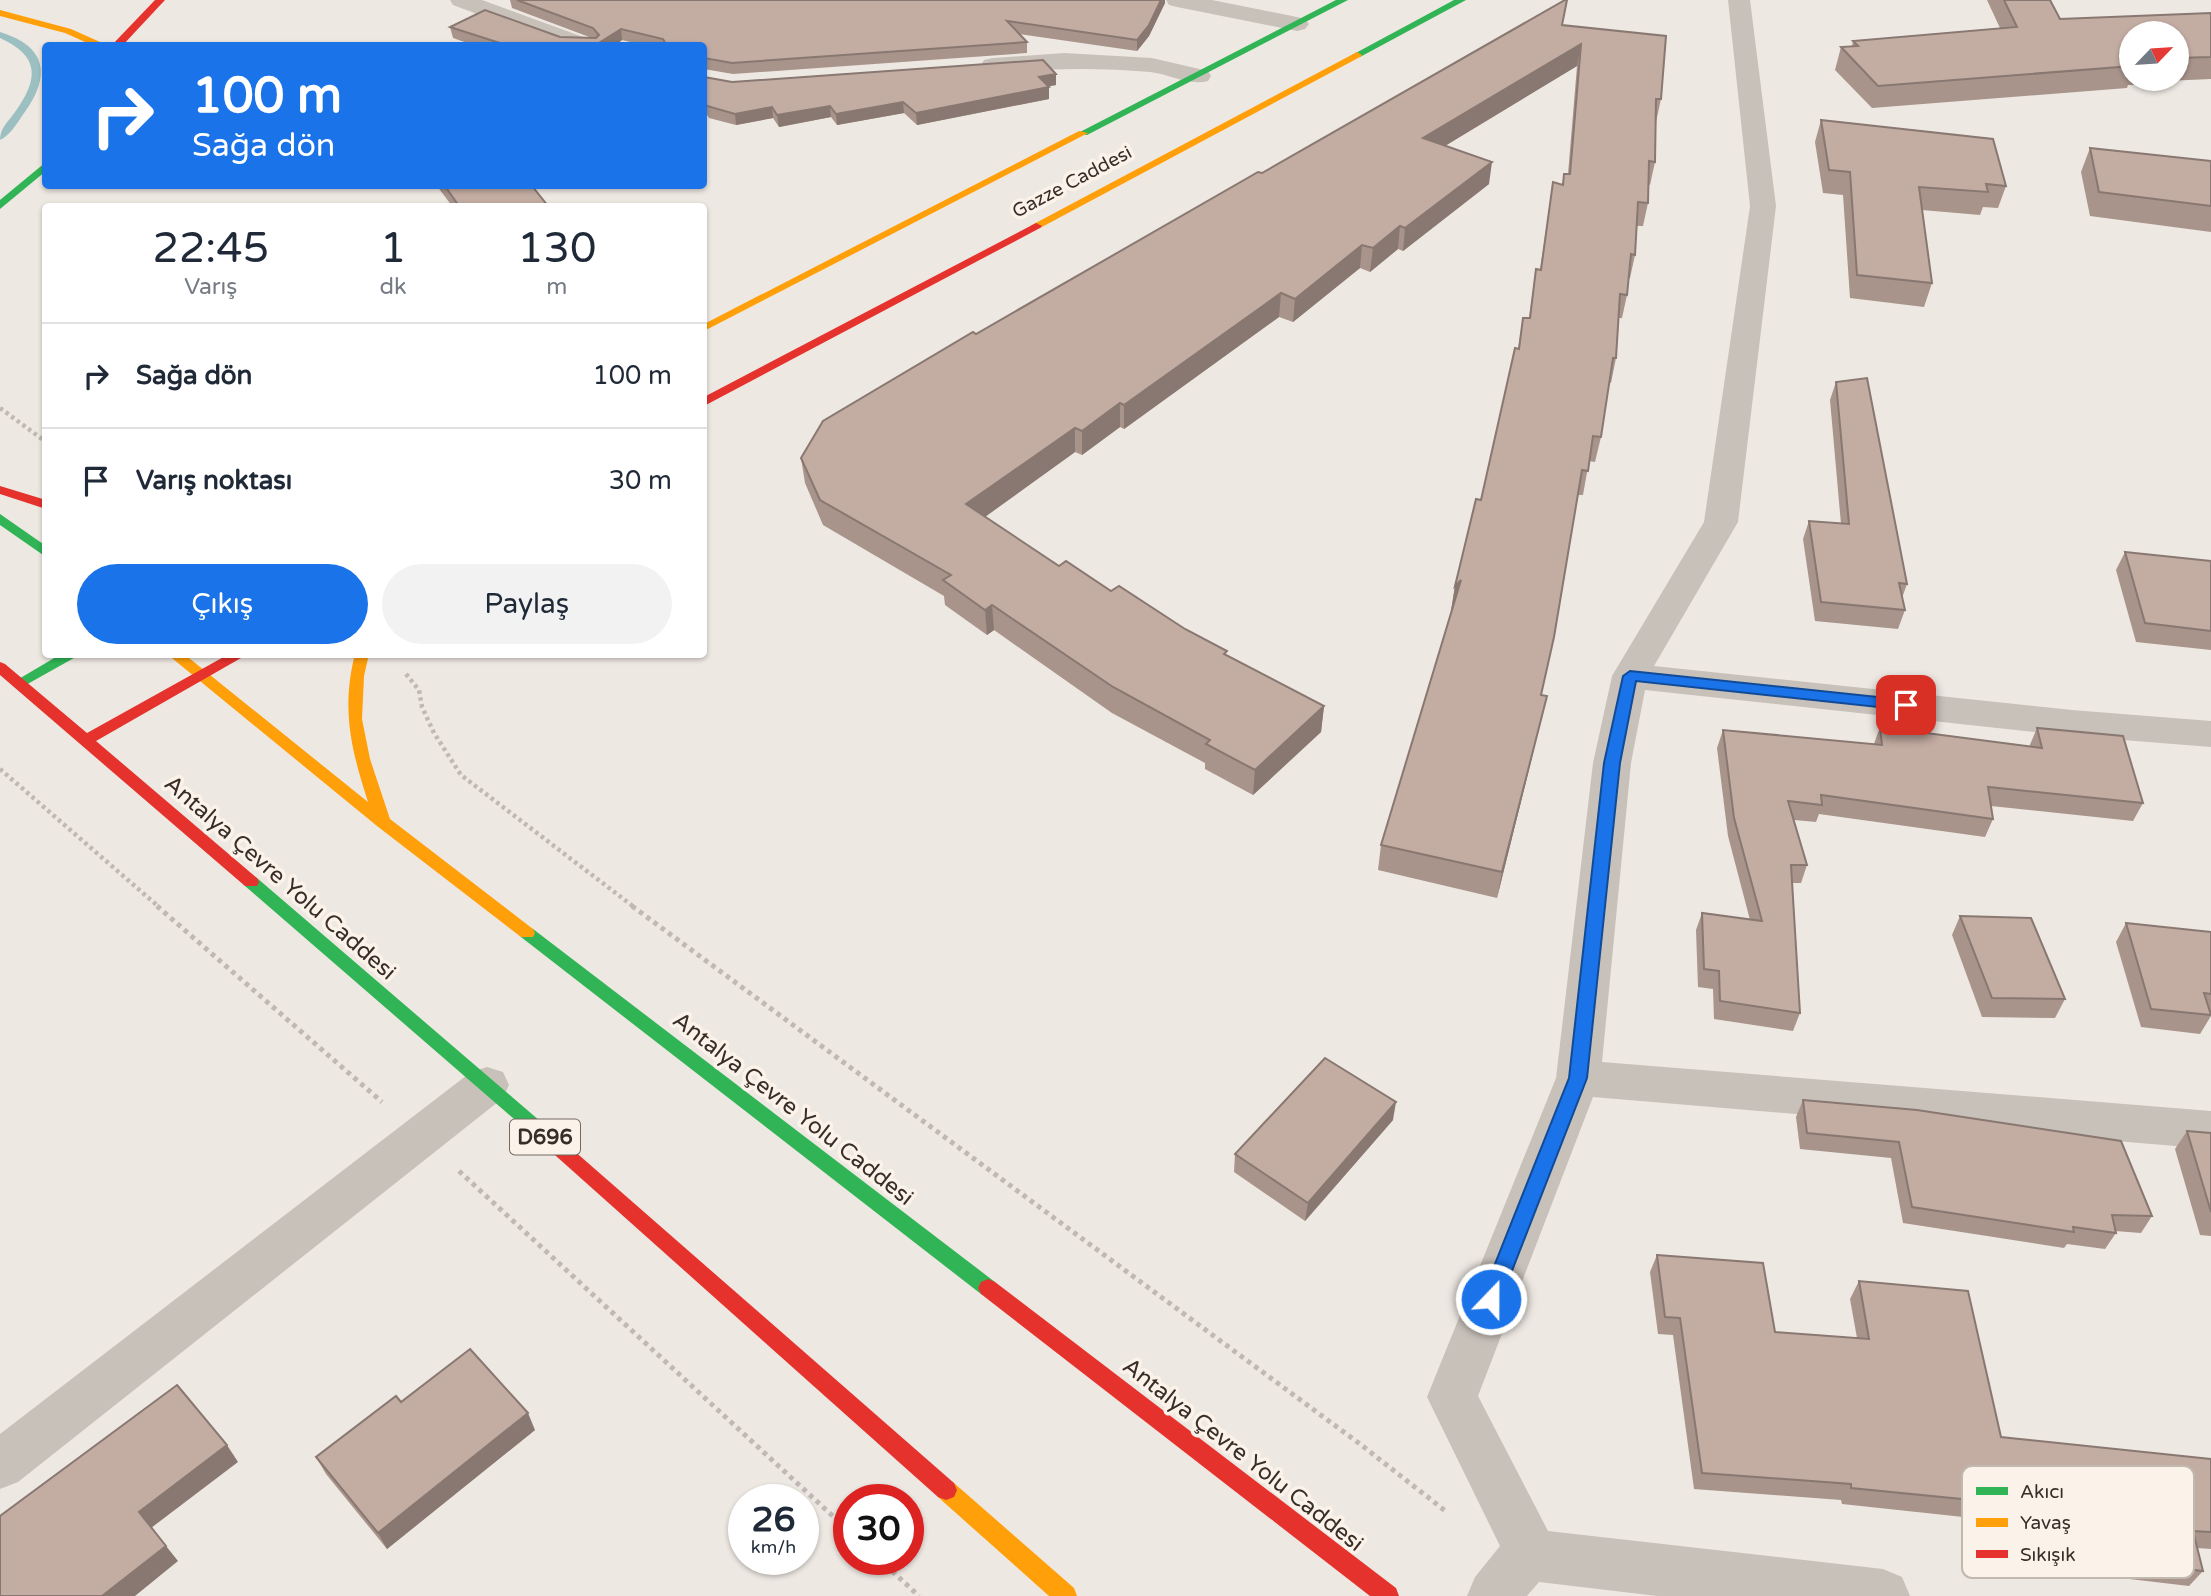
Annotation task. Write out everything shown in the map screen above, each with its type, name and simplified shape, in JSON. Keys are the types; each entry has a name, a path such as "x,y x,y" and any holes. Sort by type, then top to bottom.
{"main road":[{"path":"120,42 160,0"},
{"name":"Gazze Caddesi","path":"707,326 1343,0"},
{"name":"Gazze Caddesi","path":"707,400 1461,0"},
{"path":"0,13 68,31 94,42"},
{"path":"0,206 42,169"},
{"path":"0,490 42,504"},
{"path":"0,518 42,550"},
{"path":"19,683 66,658"},
{"name":"Antalya Çevre Yolu Caddesi","path":"179,658 383,822 1388,1596"},
{"path":"86,740 234,658"},
{"path":"358,662 352,708 360,750 383,822"},
{"name":"Antalya Çevre Yolu Caddesi","path":"0,667 487,1086 1066,1596"}],"street":[{"path":"461,0 575,42"},
{"path":"1177,0 1297,24"},
{"path":"1739,0 1763,206 1721,522 1630,676 1612,763 1578,1078 1452,1397 1514,1572 1883,1596"},
{"path":"967,67 1064,60 1152,65 1199,76"},
{"path":"1630,676 2072,723 2211,734"},
{"path":"1578,1078 2211,1130"},
{"path":"0,1465 487,1086"}],"path":[{"path":"0,408 42,439"},
{"path":"358,662 400,665 419,690 422,707 434,733 461,775 547,844 1360,1444 1514,1572"},
{"path":"896,1575 919,1596"}],"building":[{"path":"517,0 1161,0 1149,25 1137,40 1007,21 1027,42 732,63 707,59 707,42 665,42 663,39 621,29 600,42 497,42 450,27 485,10 560,37 596,38 599,35 593,28"},
{"path":"1565,0 1562,25 1666,36 1661,99 1656,99 1655,162 1649,161 1648,203 1638,202 1635,255 1631,254 1627,295 1620,294 1616,358 1613,358 1601,437 1593,436 1588,471 1582,470 1554,637 1541,695 1547,696 1502,872 1381,845 1461,580 1455,586 1476,499 1481,500 1515,348 1519,349 1523,318 1530,318 1536,269 1541,270 1553,182 1563,185 1564,174 1570,174 1581,44 1423,138 1492,162 1405,228 1400,226 1373,248 1362,245 1295,299 1281,293 1124,405 1120,403 1082,431 1075,428 966,504 1059,566 1066,561 1111,591 1119,586 1185,629 1227,651 1224,654 1324,706 1255,770 1206,744 1210,740 1113,687 992,605 985,610 943,580 951,575 820,500 801,458 823,421 973,332 976,334"},
{"path":"2004,0 2050,0 2060,19 2211,13 2211,57 2189,58 2189,21 2119,21 2119,67 1878,86 1841,47 1858,46 1853,41 2017,27"},
{"path":"1043,60 1056,74 1039,77 1049,87 916,113 903,102 836,114 830,106 777,115 772,107 735,114 707,106 707,78 732,82"},
{"path":"1821,120 1993,139 2006,186 1986,184 1988,192 1919,187 1932,283 1857,275 1850,172 1829,170"},
{"path":"2090,148 2211,161 2211,206 2099,192"},
{"path":"447,189 534,189 546,203 457,203"},
{"path":"1867,378 1907,584 1899,583 1905,610 1821,602 1809,521 1849,524 1836,382"},
{"path":"2125,552 2211,561 2211,631 2145,623"},
{"path":"1880,727 2042,748 2037,728 2123,736 2143,803 1988,787 1993,819 1821,795 1822,805 1788,801 1807,865 1791,865 1800,1013 1720,1001 1719,971 1704,969 1702,913 1762,921 1734,818 1723,730 1882,745"},
{"path":"1960,916 2031,918 2065,999 1992,998"},
{"path":"2126,923 2211,932 2211,994 2204,993 2211,1015 2151,1009"},
{"path":"1325,1058 1396,1102 1308,1203 1235,1154"},
{"path":"1803,1100 1917,1110 2121,1141 2152,1216 2112,1215 2116,1233 2073,1227 2074,1232 1912,1207 1899,1142 1807,1133"},
{"path":"2187,1131 2211,1133 2211,1212"},
{"path":"1657,1255 1763,1263 1775,1332 1869,1339 1859,1281 1968,1291 2001,1437 2211,1459 2211,1532 2194,1531 2194,1466 1962,1466 1962,1499 1851,1488 1851,1484 1702,1473 1680,1318 1665,1317"},
{"path":"470,1349 528,1413 378,1533 316,1457 396,1396 401,1402"},
{"path":"177,1385 227,1445 139,1512 166,1546 102,1596 0,1596 0,1516"},
{"path":"2194,1535 2203,1571 2194,1570"}],"waterway":[{"path":"0,35 20,43 32,54 37,67 31,95 0,137"}],"traffic: fast":[{"path":"1083,133 1343,0"},
{"path":"1357,55 1461,0"},
{"path":"0,206 42,169"},
{"path":"0,518 42,550"},
{"path":"19,683 66,658"},
{"path":"251,882 534,1126"},
{"path":"527,933 988,1288"}],"traffic: slow":[{"path":"0,13 68,31 94,42"},
{"path":"1036,226 1357,55"},
{"path":"707,326 1083,133"},
{"path":"179,658 383,822 527,933"},
{"path":"361,658 356,676 355,719 363,759 383,822"},
{"path":"946,1490 1066,1596"}],"traffic: jam":[{"path":"120,42 160,0"},
{"path":"707,400 1036,226"},
{"path":"0,490 42,504"},
{"path":"86,740 234,658"},
{"path":"0,667 251,882"},
{"path":"534,1126 946,1490"},
{"path":"988,1288 1388,1596"}],"route":[{"path":"1491,1299 1578,1078 1612,763 1630,676 1906,705"}]}
